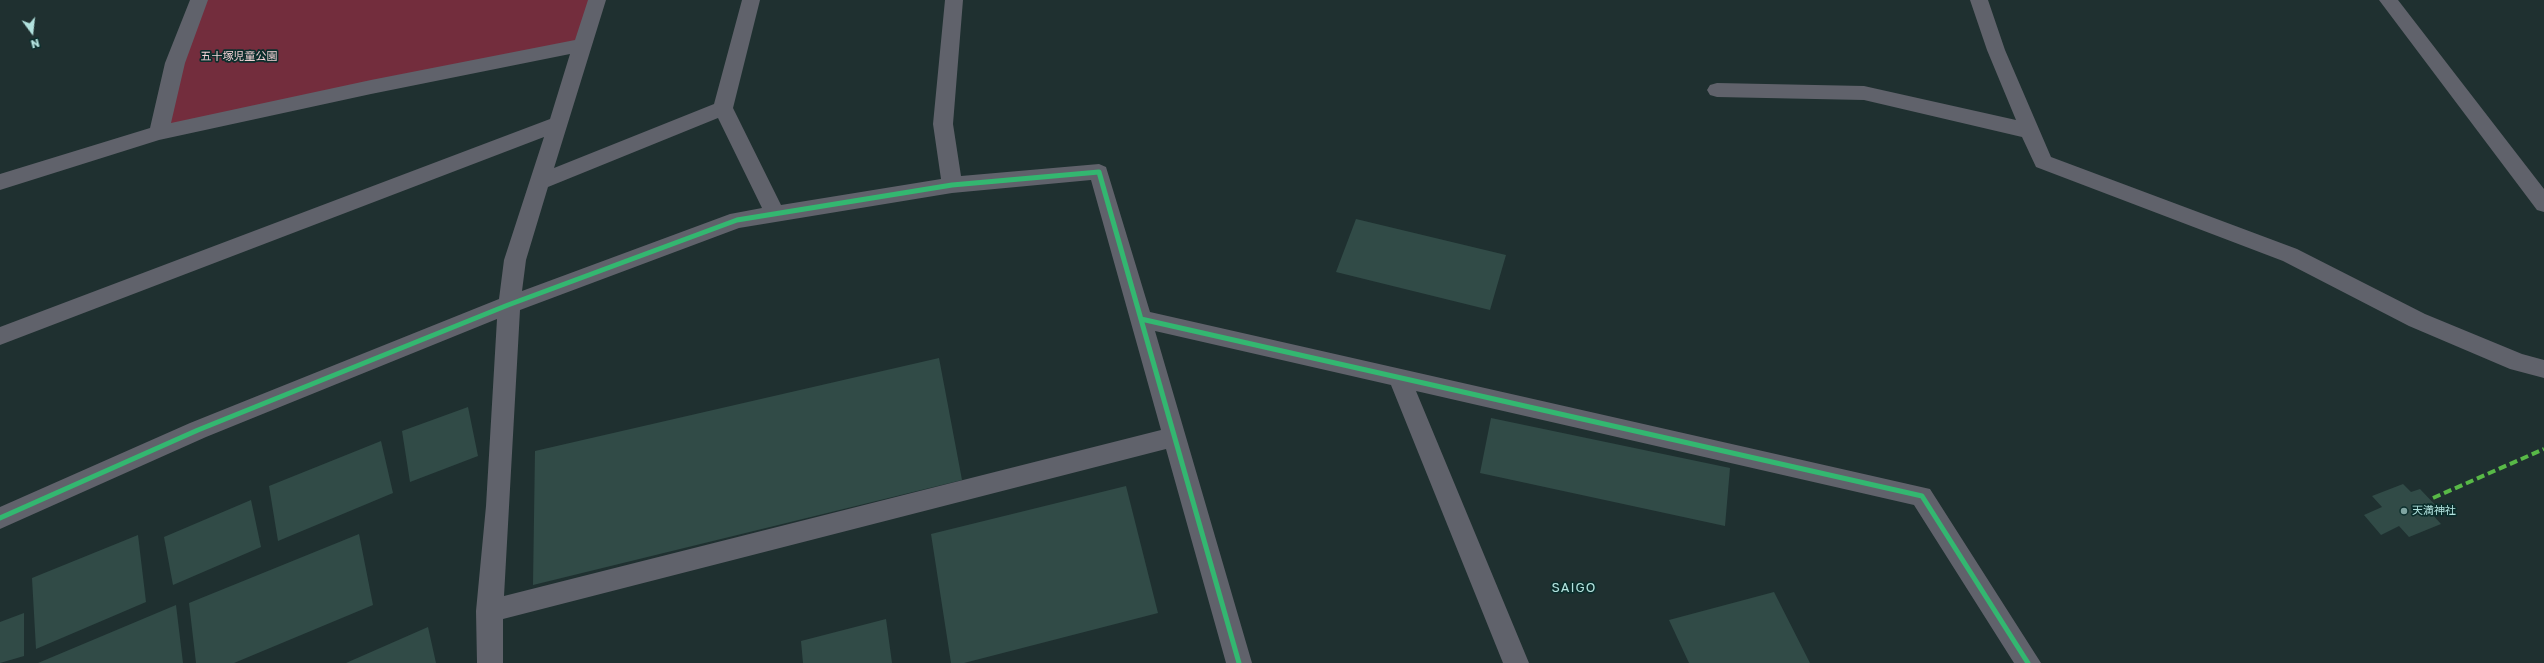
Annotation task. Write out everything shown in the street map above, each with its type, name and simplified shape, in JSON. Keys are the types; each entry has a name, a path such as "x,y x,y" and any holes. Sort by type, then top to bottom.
{"street":[{"path":"159,133 175,63 199,0"},
{"path":"490,663 490,611 499,486 508,305 515,260 597,0"},
{"path":"751,0 724,108 775,214"},
{"path":"952,185 943,124 954,0"},
{"path":"1980,0 1996,50 2043,162 2290,255 2417,320 2518,362 2544,368"},
{"path":"2388,0 2544,204"},
{"path":"0,182 159,133 371,87 583,45"},
{"path":"1717,90 1864,93 2030,131"},
{"path":"539,182 724,108"},
{"path":"0,336 557,124"},
{"path":"0,518 198,430 508,305 737,220 952,185 1099,172 1239,663"},
{"path":"1141,319 1400,379 1922,496 2028,663"},
{"path":"1400,379 1516,663"},
{"path":"490,611 1174,437"}],"green space":[{"name":"五十塚児童公園","path":"199,0 597,0 583,45 159,133"}],"building":[{"path":"1356,219 1506,255 1490,310 1336,272"},
{"path":"939,358 962,480 533,585 535,451"},
{"path":"468,407 478,456 410,482 402,431"},
{"path":"1491,418 1730,468 1725,526 1480,473"},
{"path":"381,441 393,493 278,541 269,486"},
{"name":"天満神社","path":"2403,484 2411,492 2420,489 2440,510 2431,513 2441,524 2409,537 2399,526 2381,535 2364,515 2382,507 2372,496"},
{"path":"1126,486 1158,613 964,663 951,663 931,534"},
{"path":"251,500 261,547 173,585 164,537"},
{"path":"359,534 373,605 234,663 196,663 189,603"},
{"path":"138,535 146,602 36,649 32,578"},
{"path":"1774,592 1810,663 1689,663 1669,620"},
{"path":"176,605 183,663 38,663"},
{"path":"24,613 24,656 0,663 0,622"},
{"path":"886,619 892,663 803,663 801,641"},
{"path":"428,627 436,663 346,663"}],"marked path":[{"path":"2433,498 2544,449"}],"cycle path":[{"path":"0,518 198,430 508,305 737,220 952,185 1099,172 1239,663"},
{"path":"1141,319 1922,496 2028,663"}],"place":[{"name":"天満神社","path":"2404,511"}],"district":[{"name":"SAIGO","path":"1574,588"}]}
